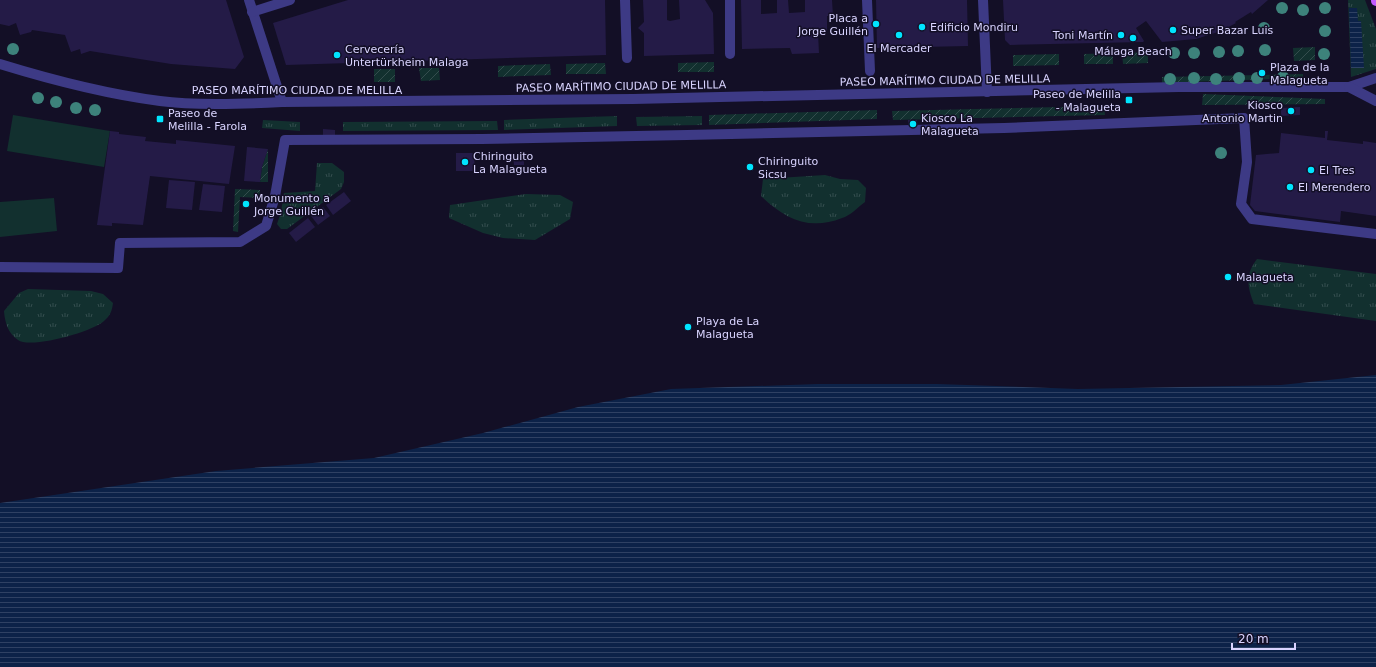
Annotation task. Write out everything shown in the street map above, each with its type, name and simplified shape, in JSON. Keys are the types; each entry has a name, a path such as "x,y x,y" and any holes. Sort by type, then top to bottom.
{"street":[{"path":"249,0 282,102"},
{"path":"252,12 290,0"},
{"path":"625,0 627,58"},
{"path":"730,0 730,54"},
{"path":"867,0 870,71"},
{"path":"983,0 987,92"},
{"name":"PASEO MARÍTIMO CIUDAD DE MELILLA","path":"0,64 98,90 161,101 242,104 282,102 633,99 1179,87 1349,88"},
{"path":"1349,88 1376,78"},
{"path":"1349,88 1376,101"},
{"path":"0,267 118,268 120,243 240,242 266,226 275,196 286,140 482,140 1004,128 1244,118 1247,162 1241,204 1252,219 1376,234"}],"green space":[{"path":"1348,0 1365,0 1376,29 1376,69 1351,77"},
{"path":"1315,47 1315,60 1294,61 1293,48"},
{"path":"1148,52 1148,63 1123,64 1122,53"},
{"path":"1113,53 1113,64 1084,64 1084,54"},
{"path":"1059,54 1059,65 1013,66 1013,55"},
{"path":"714,62 714,72 678,72 678,63"},
{"path":"605,63 606,74 566,74 566,64"},
{"path":"550,64 551,75 498,77 498,66"},
{"path":"419,68 439,68 440,80 421,81"},
{"path":"374,69 395,69 395,82 374,82"},
{"path":"1303,74 1303,78 1162,83 1162,77"},
{"path":"1203,94 1325,99 1325,104 1202,105"},
{"path":"1104,106 1105,115 893,120 892,111"},
{"path":"877,110 877,119 709,125 709,115"},
{"path":"13,115 110,131 104,167 7,151"},
{"path":"617,116 617,126 504,130 504,120"},
{"path":"702,116 702,125 637,126 636,117"},
{"path":"263,120 300,122 300,131 262,128"},
{"path":"497,121 498,130 343,131 343,122"},
{"path":"268,149 268,182 260,182 262,167"},
{"path":"317,163 332,163 344,172 344,182 341,189 287,229 281,229 277,224 281,212 284,193 315,191"},
{"path":"825,175 840,179 858,180 866,188 865,202 845,217 830,222 808,223 779,211 761,196 763,179"},
{"path":"235,189 260,190 260,198 240,197 238,232 233,231"},
{"path":"526,194 560,195 573,202 570,219 535,240 503,238 483,233 449,218 450,205"},
{"path":"54,198 57,231 0,237 0,202"},
{"path":"1257,259 1376,274 1376,321 1254,304 1248,281 1250,270"},
{"path":"28,289 91,291 103,294 113,303 109,315 104,321 87,330 48,341 25,342 18,340 9,331 5,320 4,311 19,293"}],"water":[{"path":"1349,8 1357,8 1358,21 1361,21 1364,68 1351,68"},
{"path":"1376,375 1376,667 0,667 0,503 216,471 374,458 483,433 578,407 671,389 818,384 937,384 1078,389 1281,385"}],"building":[{"path":"0,0 226,0 244,57 235,69 171,64 90,51 81,54 80,49 71,52 65,35 32,30 31,32 20,35 16,23 9,26 0,24"},
{"path":"348,0 605,0 606,55 286,65 273,23"},
{"path":"643,0 667,0 667,20 670,21 680,19 679,0 705,0 713,13 714,54 644,56 644,33 638,28 644,22"},
{"path":"741,0 761,0 761,14 777,13 777,0 788,0 789,13 805,12 805,0 832,0 833,16 827,16 827,32 818,33 819,53 792,54 790,48 742,49"},
{"name":"Edificio Mondiru","path":"876,0 967,0 968,46 877,48"},
{"path":"1003,0 1268,0 1252,14 1251,12 1235,22 1236,23 1221,31 1196,39 1162,42 1146,21 1136,28 1144,41 1143,42 1010,45 1005,40"},
{"name":"Kiosco Antonio Martin","path":"1300,107 1300,115 1281,116 1281,108"},
{"name":"Kiosco La Malagueta","path":"908,120 917,120 918,126 908,126"},
{"path":"323,129 335,130 335,137 323,136"},
{"path":"110,131 119,132 119,134 146,137 145,141 176,144 176,140 235,146 229,184 150,176 143,225 112,223 112,226 97,225"},
{"path":"1325,131 1328,131 1327,140 1363,144 1363,141 1376,143 1376,216 1341,211 1340,222 1255,211 1250,205 1256,155 1279,153 1281,133 1325,138"},
{"path":"247,147 268,149 262,167 260,182 244,181"},
{"name":"Chiringuito La Malagueta","path":"456,153 474,153 475,171 456,171"},
{"path":"524,154 524,165 514,165 513,155"},
{"path":"169,180 195,182 192,210 166,208"},
{"path":"203,184 225,186 222,212 199,210"},
{"path":"344,192 351,201 333,215 326,205"},
{"path":"323,207 330,216 318,225 311,216"},
{"path":"308,218 315,227 296,242 289,233"}],"place":[{"name":"Placa a Jorge Guillén","path":"876,24"},
{"name":"Edificio Mondiru","path":"922,27"},
{"name":"Super Bazar Luis","path":"1173,30"},
{"name":"El Mercader","path":"899,35"},
{"name":"Toni Martín","path":"1121,35"},
{"name":"Málaga Beach","path":"1133,38"},
{"name":"Cervecería Untertürkheim Malaga","path":"337,55"},
{"name":"Plaza de la Malagueta","path":"1262,73"},
{"name":"Paseo de Melilla - Malagueta","path":"1129,100"},
{"name":"Kiosco Antonio Martin","path":"1291,111"},
{"name":"Paseo de Melilla - Farola","path":"160,119"},
{"name":"Kiosco La Malagueta","path":"913,124"},
{"name":"Chiringuito La Malagueta","path":"465,162"},
{"name":"Chiringuito Sicsu","path":"750,167"},
{"name":"El Tres","path":"1311,170"},
{"name":"El Merendero","path":"1290,187"},
{"name":"Monumento a Jorge Guillén","path":"246,204"},
{"name":"Malagueta","path":"1228,277"},
{"name":"Playa de La Malagueta","path":"688,327"}]}
